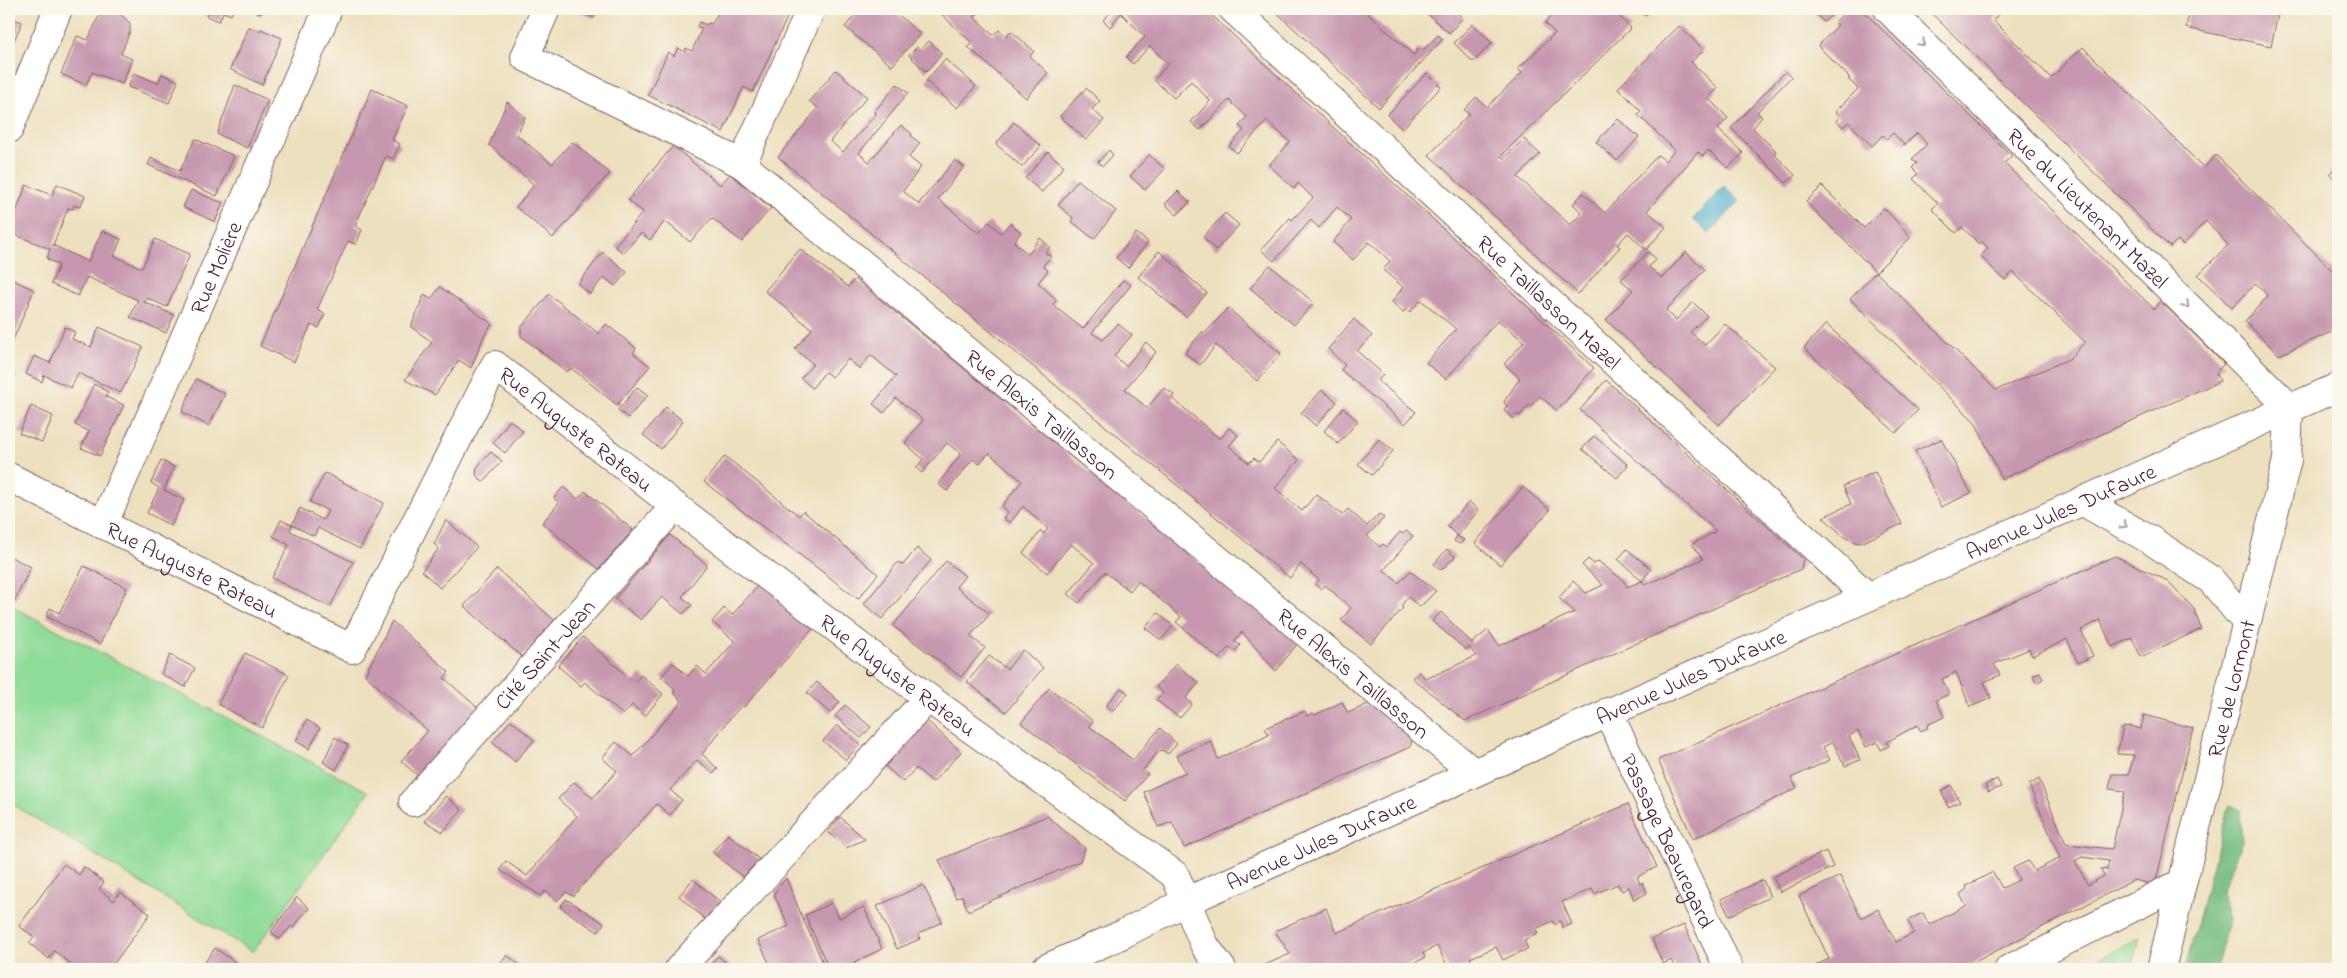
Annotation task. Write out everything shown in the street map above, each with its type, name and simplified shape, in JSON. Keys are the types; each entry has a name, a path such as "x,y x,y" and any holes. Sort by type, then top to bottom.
{"street":[{"path":"9,129 58,9"},
{"name":"Rue Molière","path":"103,525 328,9"},
{"name":"Rue Alexis Taillasson","path":"546,9 525,58 742,164 1473,772"},
{"path":"742,164 811,9"},
{"name":"Rue Taillasson Mazel","path":"1233,9 1867,596"},
{"name":"Rue du Lieutenant Mazel","path":"1888,9 2289,407"},
{"name":"Rue Auguste Rateau","path":"9,477 352,649 494,366 928,698 1175,875 1205,946 1222,969"},
{"name":"Avenue Jules Dufaure","path":"1045,969 1123,934 1185,902 1473,772 2289,407 2338,387"},
{"name":"Rue de Lormont","path":"2161,969 2286,460 2289,407"},
{"path":"2082,500 2152,540 2211,580 2246,622"},
{"name":"Cité Saint-Jean","path":"413,802 675,506"},
{"path":"678,969 928,698"},
{"name":"Passage Beauregard","path":"1608,712 1730,969"},
{"path":"2009,969 2182,882"}],"green space":[{"path":"9,605 369,792 253,952 9,802"},
{"path":"2229,805 2240,810 2242,841 2222,892 2229,919 2216,969 2185,969"},
{"path":"2140,937 2132,969 2079,969"}],"water":[{"path":"1724,186 1740,201 1709,234 1693,219"}],"building":[{"path":"209,9 233,9 231,15 223,12 219,21 206,16"},
{"path":"248,9 263,9 261,14"},
{"path":"572,9 599,9 594,18"},
{"path":"720,9 791,9 753,92 744,87 723,132 648,95 668,52 674,56 678,48 685,52 686,48 692,51 702,28 697,27 699,22 707,25 708,23 712,24"},
{"path":"860,9 892,9 920,34 892,66 845,27"},
{"path":"936,9 982,9 974,17 993,35 999,30 1006,36 1011,31 1034,51 1030,56 1048,73 1026,98 968,47 972,43"},
{"path":"1114,9 1205,9 1594,368 1557,411 1540,396 1519,416 1517,414 1513,418 1504,410 1507,406 1504,402 1520,378 1504,364 1524,342 1498,320 1446,379 1426,363 1456,329 1421,300 1410,312 1407,309 1403,312 1392,302 1403,287 1383,270 1390,261 1369,242 1353,260 1333,242 1351,220 1337,207 1319,228 1311,220 1274,261 1261,250 1290,218 1292,220 1313,198 1298,183 1294,189 1269,165 1290,142 1267,121 1237,153 1229,146 1244,130 1239,126 1247,117 1229,100 1200,130 1191,122 1210,101 1191,81 1174,98 1154,80 1168,64 1150,46 1133,64 1126,57 1145,37 1121,13 1110,27 1103,20"},
{"path":"1273,9 1369,9 1366,12 1414,55 1418,49 1422,51 1438,35 1443,39 1379,108"},
{"path":"1422,9 1452,9 1463,18 1449,33"},
{"path":"1558,9 1612,9 1631,28 1501,156 1504,158 1524,139 1540,154 1518,177 1570,225 1582,213 1573,204 1583,193 1605,213 1658,155 1665,161 1675,150 1638,115 1641,111 1618,88 1679,26 1704,50 1691,62 1718,88 1708,98 1728,118 1718,129 1743,153 1728,168 1708,150 1703,156 1698,152 1647,211 1666,227 1646,250 1628,233 1617,245 1620,247 1578,294 1429,155 1469,114 1464,110 1476,97 1487,107 1522,73 1518,69 1555,33 1545,23"},
{"path":"1636,9 1653,9 1645,16"},
{"path":"1811,9 1837,9 1824,22"},
{"path":"1848,9 1861,9 2012,156 2004,163 2154,309 2160,301 2224,364 2216,372 2220,381 2002,479 1975,422 1850,299 1876,272 1996,390 2069,359 2085,342 2013,272 2005,280 1997,273 1981,256 1988,248 1981,241 1979,244 1962,227 1956,233 1932,209 1938,203 1913,179 1918,174 1912,168 1917,163 1912,159 1927,144 1917,133 1904,145 1893,133 1887,139 1883,135 1872,146 1848,122 1843,127 1836,121 1840,116 1835,112 1858,89 1848,79 1850,78 1818,46 1838,25 1835,22"},
{"path":"1927,9 2004,9 1993,20 2051,78 2083,47 2204,168 2216,155 2338,276 2338,329 2279,355 2245,321 2268,296 2256,283 2232,308 2198,275 2228,245 2206,221 2183,245 2178,240 2170,247"},
{"path":"2190,9 2279,9 2271,46 2186,28"},
{"path":"106,11 118,12 130,23 130,31 121,54 132,59 122,84 92,72 86,85 61,74 77,36 88,40 98,18"},
{"path":"9,17 22,22 9,53"},
{"path":"1473,24 1492,43 1473,62 1454,43"},
{"path":"249,27 260,31 261,29 282,38 262,85 230,69"},
{"path":"929,41 942,53 926,72 909,55 917,47 920,50"},
{"path":"945,59 976,86 957,108 926,81"},
{"path":"836,70 867,97 830,141 843,152 876,114 874,112 897,84 908,93 859,153 869,162 901,125 912,134 911,136 920,143 909,157 921,167 903,191 920,205 920,202 955,160 964,167 938,199 979,233 989,222 1001,233 1010,223 1021,232 1014,242 1028,254 1040,238 1050,247 1045,253 1051,256 1043,266 1048,270 1038,283 1057,300 1053,304 1055,307 1083,329 1123,280 1131,285 1092,333 1103,340 1118,324 1132,335 1114,356 1126,366 1146,342 1156,352 1125,389 1147,408 1164,388 1174,395 1172,398 1220,439 1229,428 1238,435 1229,446 1249,463 1254,458 1259,462 1277,442 1299,460 1275,488 1302,511 1316,494 1342,515 1348,509 1367,526 1379,514 1384,518 1367,536 1380,547 1383,544 1387,547 1400,532 1403,534 1406,531 1413,536 1384,570 1399,583 1410,571 1436,591 1420,607 1408,597 1401,606 1403,608 1371,644 1341,620 1351,608 1325,585 1321,589 1315,585 1319,580 1301,564 1290,578 778,157 818,108 809,101"},
{"path":"1786,71 1791,77 1757,112 1762,117 1753,128 1776,151 1774,154 1795,175 1786,183 1731,128"},
{"path":"134,73 158,83 162,74 178,81 169,103 128,87"},
{"path":"1427,73 1441,87 1402,129 1387,115"},
{"path":"235,85 268,100 247,148 217,134"},
{"path":"1086,88 1100,101 1092,109 1104,120 1086,140 1060,116"},
{"path":"372,89 408,106 392,140 400,144 393,159 386,156 355,226 362,230 356,244 348,241 317,310 325,314 319,328 311,325 294,362 260,346"},
{"path":"507,102 525,117 517,135 552,164 572,142 610,173 553,238 516,207 534,185 489,145"},
{"path":"1618,119 1639,137 1617,161 1596,142"},
{"path":"1014,122 1041,146 1022,167 996,144"},
{"path":"195,139 234,156 217,196 148,165 151,158 180,171"},
{"path":"673,146 720,185 730,174 771,208 742,242 712,218 690,242 665,221 650,240 641,233 623,253 615,246 643,212 628,200"},
{"path":"1109,150 1113,155 1103,166 1098,162"},
{"path":"1048,152 1064,166 1042,192 1025,178"},
{"path":"1149,155 1165,169 1145,190 1130,176"},
{"path":"2338,165 2338,182 2329,174"},
{"path":"1078,180 1116,211 1094,239 1071,221 1073,218 1058,205"},
{"path":"57,184 85,196 80,207 74,205 73,209 68,208 53,245 88,262 102,231 121,239 114,256 142,268 155,239 190,254 167,307 147,298 144,302 174,315 166,333 130,317 138,300 87,277 78,296 51,284 59,265 47,259 50,249 9,232 26,185 52,195"},
{"path":"1822,186 1864,228 1884,208 1911,237 1876,272 1806,202"},
{"path":"191,190 223,203 215,222 183,207"},
{"path":"1178,191 1190,202 1177,215 1165,204"},
{"path":"1225,213 1239,225 1216,250 1203,237"},
{"path":"1136,233 1148,242 1128,268 1116,258"},
{"path":"800,249 848,287 855,279 1298,643 1276,671 1242,632 1234,641 1240,645 1235,651 1229,647 1219,659 1176,622 1181,617 1138,581 1130,591 1105,572 1079,603 1068,594 1094,563 1071,544 1047,573 1023,553 1041,531 1044,534 1048,529 1023,506 1010,523 1003,518 1008,512 1002,506 1022,481 989,453 979,464 973,459 947,491 938,484 961,454 947,443 922,473 916,468 923,459 905,443 923,420 896,398 884,413 873,404 896,376 871,355 860,369 848,359 832,377 825,372 812,388 801,378 813,364 795,349 812,329 765,291"},
{"path":"1159,251 1207,293 1186,317 1138,277"},
{"path":"603,252 627,272 615,286 604,277 590,294 578,284"},
{"path":"1648,252 1656,259 1649,267 1662,278 1686,252 1705,270 1666,310 1676,320 1693,302 1707,316 1690,332 1705,345 1725,324 1775,367 1719,425 1606,320 1633,290 1621,280"},
{"path":"1270,265 1314,303 1294,325 1250,288"},
{"path":"9,278 34,290 11,345 9,344"},
{"path":"440,287 492,324 484,336 471,368 459,360 435,395 405,380 432,342 411,327 424,295 431,299"},
{"path":"549,294 599,334 606,324 636,348 633,353 650,366 617,405 571,368 567,372 521,336 521,328"},
{"path":"1228,308 1281,354 1257,381 1216,345 1200,365 1185,353 1202,332 1206,332"},
{"path":"1354,319 1372,336 1357,351 1383,374 1378,381 1416,412 1405,424 1341,370 1345,365 1328,349"},
{"path":"1826,324 1918,410 1896,433 1804,348"},
{"path":"65,327 75,332 72,339 91,347 99,327 143,347 121,393 78,373 71,388 44,375 42,382 26,374 34,356 50,363"},
{"path":"9,372 15,375 9,388"},
{"path":"196,379 225,394 209,426 182,412"},
{"path":"1606,380 1803,559 1801,569 1465,721 1412,678 1419,672 1426,679 1476,656 1469,647 1466,650 1432,621 1441,612 1472,643 1488,630 1499,646 1575,612 1559,598 1573,581 1586,593 1603,585 1582,565 1588,559 1594,564 1598,561 1623,580 1627,587 1642,581 1645,585 1703,559 1692,544 1716,531 1580,410"},
{"path":"94,384 108,392 106,397 124,405 100,456 81,448 89,431 75,425"},
{"path":"637,387 648,395 628,418 618,410"},
{"path":"1322,390 1337,402 1316,426 1301,413"},
{"path":"31,406 53,416 42,442 19,433"},
{"path":"666,407 683,421 661,449 643,435"},
{"path":"1343,408 1358,421 1338,444 1324,431"},
{"path":"510,420 523,431 505,453 493,443"},
{"path":"1594,436 1628,465 1617,478 1582,449"},
{"path":"1379,439 1393,451 1372,475 1358,464"},
{"path":"1941,439 1971,493 1941,507 1915,451"},
{"path":"491,452 502,461 483,482 476,475 477,467"},
{"path":"725,456 799,516 803,511 878,574 858,599 704,482"},
{"path":"161,460 174,467 164,490 184,500 171,526 147,513 159,488 151,483"},
{"path":"1875,472 1902,524 1861,543 1854,542 1844,537 1823,517 1851,504 1843,486"},
{"path":"325,473 384,503 360,549 318,528 314,536 292,525 300,508 323,520 328,511 310,502"},
{"path":"563,487 578,499 585,491 633,530 599,569 542,523 559,503 554,498"},
{"path":"1523,487 1550,510 1500,565 1475,543"},
{"path":"1469,502 1479,510 1457,536 1447,526"},
{"path":"281,520 292,525 290,531 353,562 330,607 272,578 289,545 273,536"},
{"path":"446,520 477,547 440,588 422,571 439,548 434,544"},
{"path":"670,535 707,565 682,597 692,605 683,614 662,597 641,620 615,599"},
{"path":"1457,536 1464,540 1460,544 1454,541"},
{"path":"917,548 931,560 882,619 864,604 898,562 903,565"},
{"path":"1447,549 1455,557 1441,570 1434,564"},
{"path":"1627,549 1651,569 1642,581 1618,559"},
{"path":"9,556 31,567 15,600 9,596"},
{"path":"2115,556 2168,581 2194,609 2201,629 2141,657 2132,638 2112,647 2100,620 2081,630 2093,656 2078,663 2067,639 2032,656 2029,649 1994,664 2000,675 1984,682 1991,698 1970,707 1956,672 1942,679 1949,694 1936,700 1944,717 1927,725 1928,728 1921,731 1917,725 1887,742 1889,746 1881,750 1877,742 1866,747 1858,731 1849,736 1860,760 1845,766 1833,742 1823,747 1830,760 1791,778 1797,788 1693,839 1658,760"},
{"path":"946,561 965,576 956,587 990,614 970,636 985,648 961,677 893,626"},
{"path":"84,566 127,588 100,644 46,616 50,608 59,613"},
{"path":"497,569 554,620 522,657 464,606"},
{"path":"761,582 817,624 744,707 742,705 733,715 702,754 718,769 713,773 697,760 670,790 682,800 670,815 657,804 573,896 566,892 557,901 545,891 541,896 500,870 506,861 527,876 577,816 558,799 574,782 593,798 617,771 602,758 616,742 633,756 682,701 673,692 675,689 661,677 673,663 688,676 697,666 706,674 735,641 712,622 724,608 732,615"},
{"path":"1158,613 1173,626 1161,640 1145,628"},
{"path":"392,621 449,672 444,678 478,708 419,777 401,761 428,731 365,675"},
{"path":"583,637 634,682 641,675 663,694 645,716 632,705 623,715 585,682 581,686 558,666"},
{"path":"1023,650 1043,668 1006,712 967,682 989,656 1007,669"},
{"path":"245,653 289,675 262,728 218,704"},
{"path":"170,655 195,668 185,687 161,674"},
{"path":"1176,664 1199,683 1186,698 1192,704 1180,718 1156,700 1163,693 1156,687"},
{"path":"2040,672 2043,679 2036,683 2033,675"},
{"path":"817,682 840,702 830,713 807,693"},
{"path":"1049,688 1093,721 1089,726 1133,760 1160,728 1177,744 1168,754 1162,750 1158,752 1143,770 1148,774 1125,801 1021,723"},
{"path":"1121,688 1128,693 1113,711 1106,705"},
{"path":"1342,702 1348,713 1370,703 1413,737 1410,747 1184,848 1172,822 1158,827 1144,792 1186,772 1176,756 1211,741 1218,759 1269,735 1265,728 1305,711 1307,716 1313,713 1315,715"},
{"path":"845,705 871,727 861,738 835,716"},
{"path":"2144,715 2193,728 2155,885 2134,880 1961,969 1808,969 1829,959 1799,896 1840,876 1861,918 1878,909 1896,942 1914,933 1908,921 1916,916 1923,913 1929,925 1966,906 1960,894 1967,889 1966,886 1993,872 2002,888 2019,880 2013,868 2028,861 2034,871 2060,858 2029,785 2039,779 2066,844 2112,849 2125,791 2109,789 2112,774 2129,774 2134,755 2117,754 2123,727 2130,726 2141,729","holes":["2082,857 2109,861 2107,870 2100,869 2104,876 2088,885 2075,861"]},
{"path":"307,720 320,728 309,749 296,741"},
{"path":"511,720 534,740 515,762 492,742"},
{"path":"926,720 961,752 933,782 916,768 903,782 885,766"},
{"path":"837,725 860,744 846,760 823,741"},
{"path":"335,737 348,745 336,770 323,762"},
{"path":"1997,779 2001,787 1988,792 1985,785"},
{"path":"1951,785 1960,802 1948,807 1941,791"},
{"path":"446,796 462,810 443,832 424,821"},
{"path":"1628,804 1657,867 1637,877 1640,884 1643,882 1647,893 1634,900 1629,887 1622,891 1618,884 1594,894 1592,889 1562,902 1572,924 1563,928 1560,921 1555,925 1553,921 1536,929 1538,934 1524,940 1528,949 1503,960 1496,947 1470,958 1472,963 1456,969 1449,969 1437,946 1423,953 1425,958 1399,969 1261,969 1260,967 1290,954 1275,931 1326,908 1336,933"},
{"path":"1047,816 1085,848 1080,861 968,911 962,896 956,898 939,860"},
{"path":"840,817 865,839 846,848 828,832"},
{"path":"728,834 759,859 743,877 712,852"},
{"path":"1826,851 1833,867 1780,892 1773,877"},
{"path":"64,864 79,875 84,867 104,882 99,889 114,901 120,892 150,914 110,969 64,969 70,963 54,951 49,959 29,943 34,937 19,926"},
{"path":"786,878 826,969 772,969 758,940 789,926 775,897 775,892"},
{"path":"693,879 720,902 705,919 679,896"},
{"path":"1763,880 1770,897 1729,916 1721,899"},
{"path":"923,885 942,922 918,934 920,939 897,949 877,906"},
{"path":"297,897 309,908 293,928 291,926 280,939 271,932"},
{"path":"566,899 604,923 598,932 560,907"},
{"path":"832,903 839,918 864,907 882,949 854,962 856,966 850,969 829,969 805,915"},
{"path":"1684,925 1704,969 1676,969 1671,960 1663,964 1652,939"},
{"path":"215,948 245,969 200,969"},
{"path":"507,955 525,969 496,969"},
{"path":"718,956 734,969 706,969"}]}
